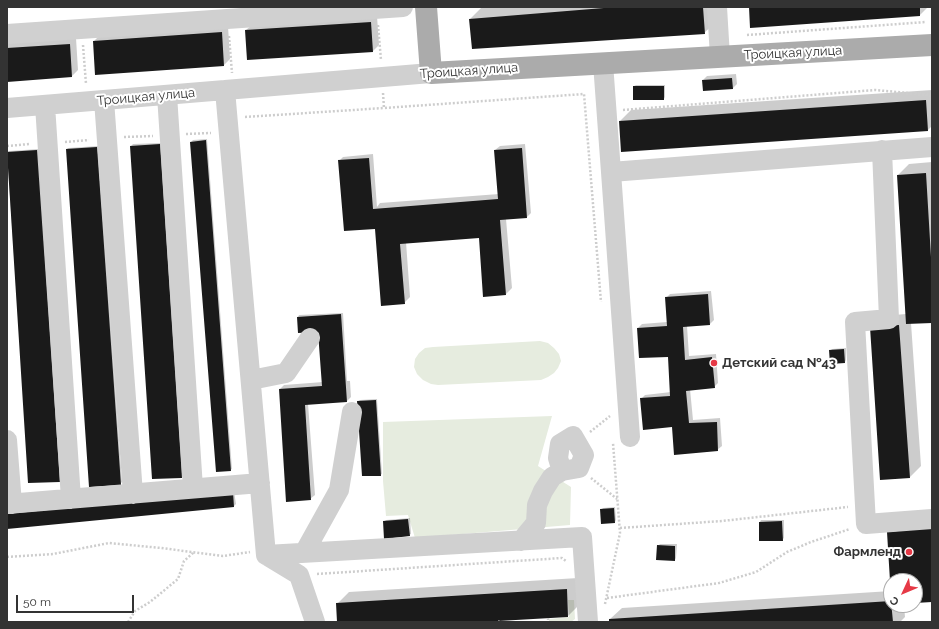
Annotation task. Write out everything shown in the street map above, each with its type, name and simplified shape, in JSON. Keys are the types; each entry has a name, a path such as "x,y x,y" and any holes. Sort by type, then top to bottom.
{"main road":[{"path":"426,7 431,73"},
{"name":"Троицкая улица","path":"431,73 932,45"}],"street":[{"path":"7,34 228,19 274,11 404,7"},
{"path":"717,7 720,57"},
{"path":"603,63 611,172 621,438"},
{"name":"Троицкая улица","path":"7,108 167,95 229,82 382,77 431,73"},
{"path":"229,82 251,380 266,552"},
{"path":"167,95 193,488"},
{"path":"104,100 133,494"},
{"path":"45,105 71,499"},
{"path":"611,172 932,147"},
{"path":"882,150 889,319 855,322 866,524 932,519"},
{"path":"251,380 286,373 310,338"},
{"path":"304,553 339,490 352,412"},
{"path":"521,541 536,522 537,505 543,491 552,477 570,470 558,458 560,444 573,436 577,442"},
{"path":"7,440 9,504 260,483"},
{"path":"266,552 304,553 582,537 588,622"},
{"path":"266,552 299,575 315,622"}],"path":[{"path":"377,9 384,108"},
{"path":"228,19 229,82"},
{"path":"81,29 86,84"},
{"path":"240,117 584,94 615,110 875,90 931,95 932,100"},
{"path":"584,94 601,306"},
{"path":"577,442 610,416 611,424"},
{"path":"604,610 620,533 618,500 621,438"},
{"path":"570,470 618,500"},
{"path":"620,528 722,521 865,504"},
{"path":"607,598 719,583 756,572 793,549 866,524"},
{"path":"7,557 52,554 110,543 222,556 266,552"},
{"path":"128,622 135,611 150,602 178,579 184,562 193,552"},
{"path":"315,574 562,558 567,562"}],"shaded area":[{"path":"540,341 548,343 554,348 559,354 561,361 554,373 541,380 438,385 431,384 423,380 417,374 414,367 415,359 425,348"},
{"path":"552,416 538,466 571,487 570,525 415,538 408,515 386,516 383,481 383,422"},
{"path":"568,600 574,600 575,619 571,622 549,622 549,619 569,617"}],"building":[{"path":"616,7 703,7 705,34 472,49 469,19"},
{"path":"749,7 920,7 920,16 750,28"},
{"path":"371,22 373,52 247,60 245,30"},
{"path":"222,32 224,66 95,75 93,41"},
{"path":"70,44 72,77 7,82 7,48"},
{"path":"732,78 733,89 703,91 702,80"},
{"path":"633,86 664,86 664,100 633,100"},
{"path":"926,100 928,131 621,152 619,121"},
{"path":"206,140 231,471 216,472 190,142"},
{"path":"160,144 182,478 152,479 130,146"},
{"path":"97,147 121,485 89,487 66,149"},
{"path":"522,148 527,218 500,220 506,295 483,297 479,238 400,244 405,304 381,306 375,229 344,231 338,160 369,158 373,209 498,199 494,150"},
{"path":"37,150 60,482 28,483 7,152"},
{"path":"926,173 932,274 932,323 906,324 897,175"},
{"path":"708,294 710,325 683,327 685,360 712,357 715,388 686,391 689,423 717,422 718,451 674,455 672,427 643,430 640,398 670,396 668,357 639,358 637,328 667,326 665,297"},
{"path":"341,314 347,402 305,405 311,500 286,502 279,389 322,386 318,332 298,333 297,317"},
{"path":"899,325 910,478 880,480 870,327"},
{"path":"844,349 845,363 830,364 829,350"},
{"path":"376,400 381,476 362,476 357,401"},
{"path":"233,492 234,507 7,529 7,514"},
{"path":"614,508 615,523 601,524 600,509"},
{"path":"408,519 410,536 384,539 383,521"},
{"path":"782,521 783,541 759,541 759,522"},
{"path":"932,528 932,602 923,603 923,573 890,573 887,532"},
{"path":"657,545 675,546 675,561 656,560"},
{"path":"567,589 568,617 481,622 337,622 336,603"},
{"path":"883,602 883,613 892,613 893,622 609,622 609,619"}],"place":[{"name":"Детский сад №43","path":"714,363"},
{"name":"Фармленд","path":"909,552"}]}
